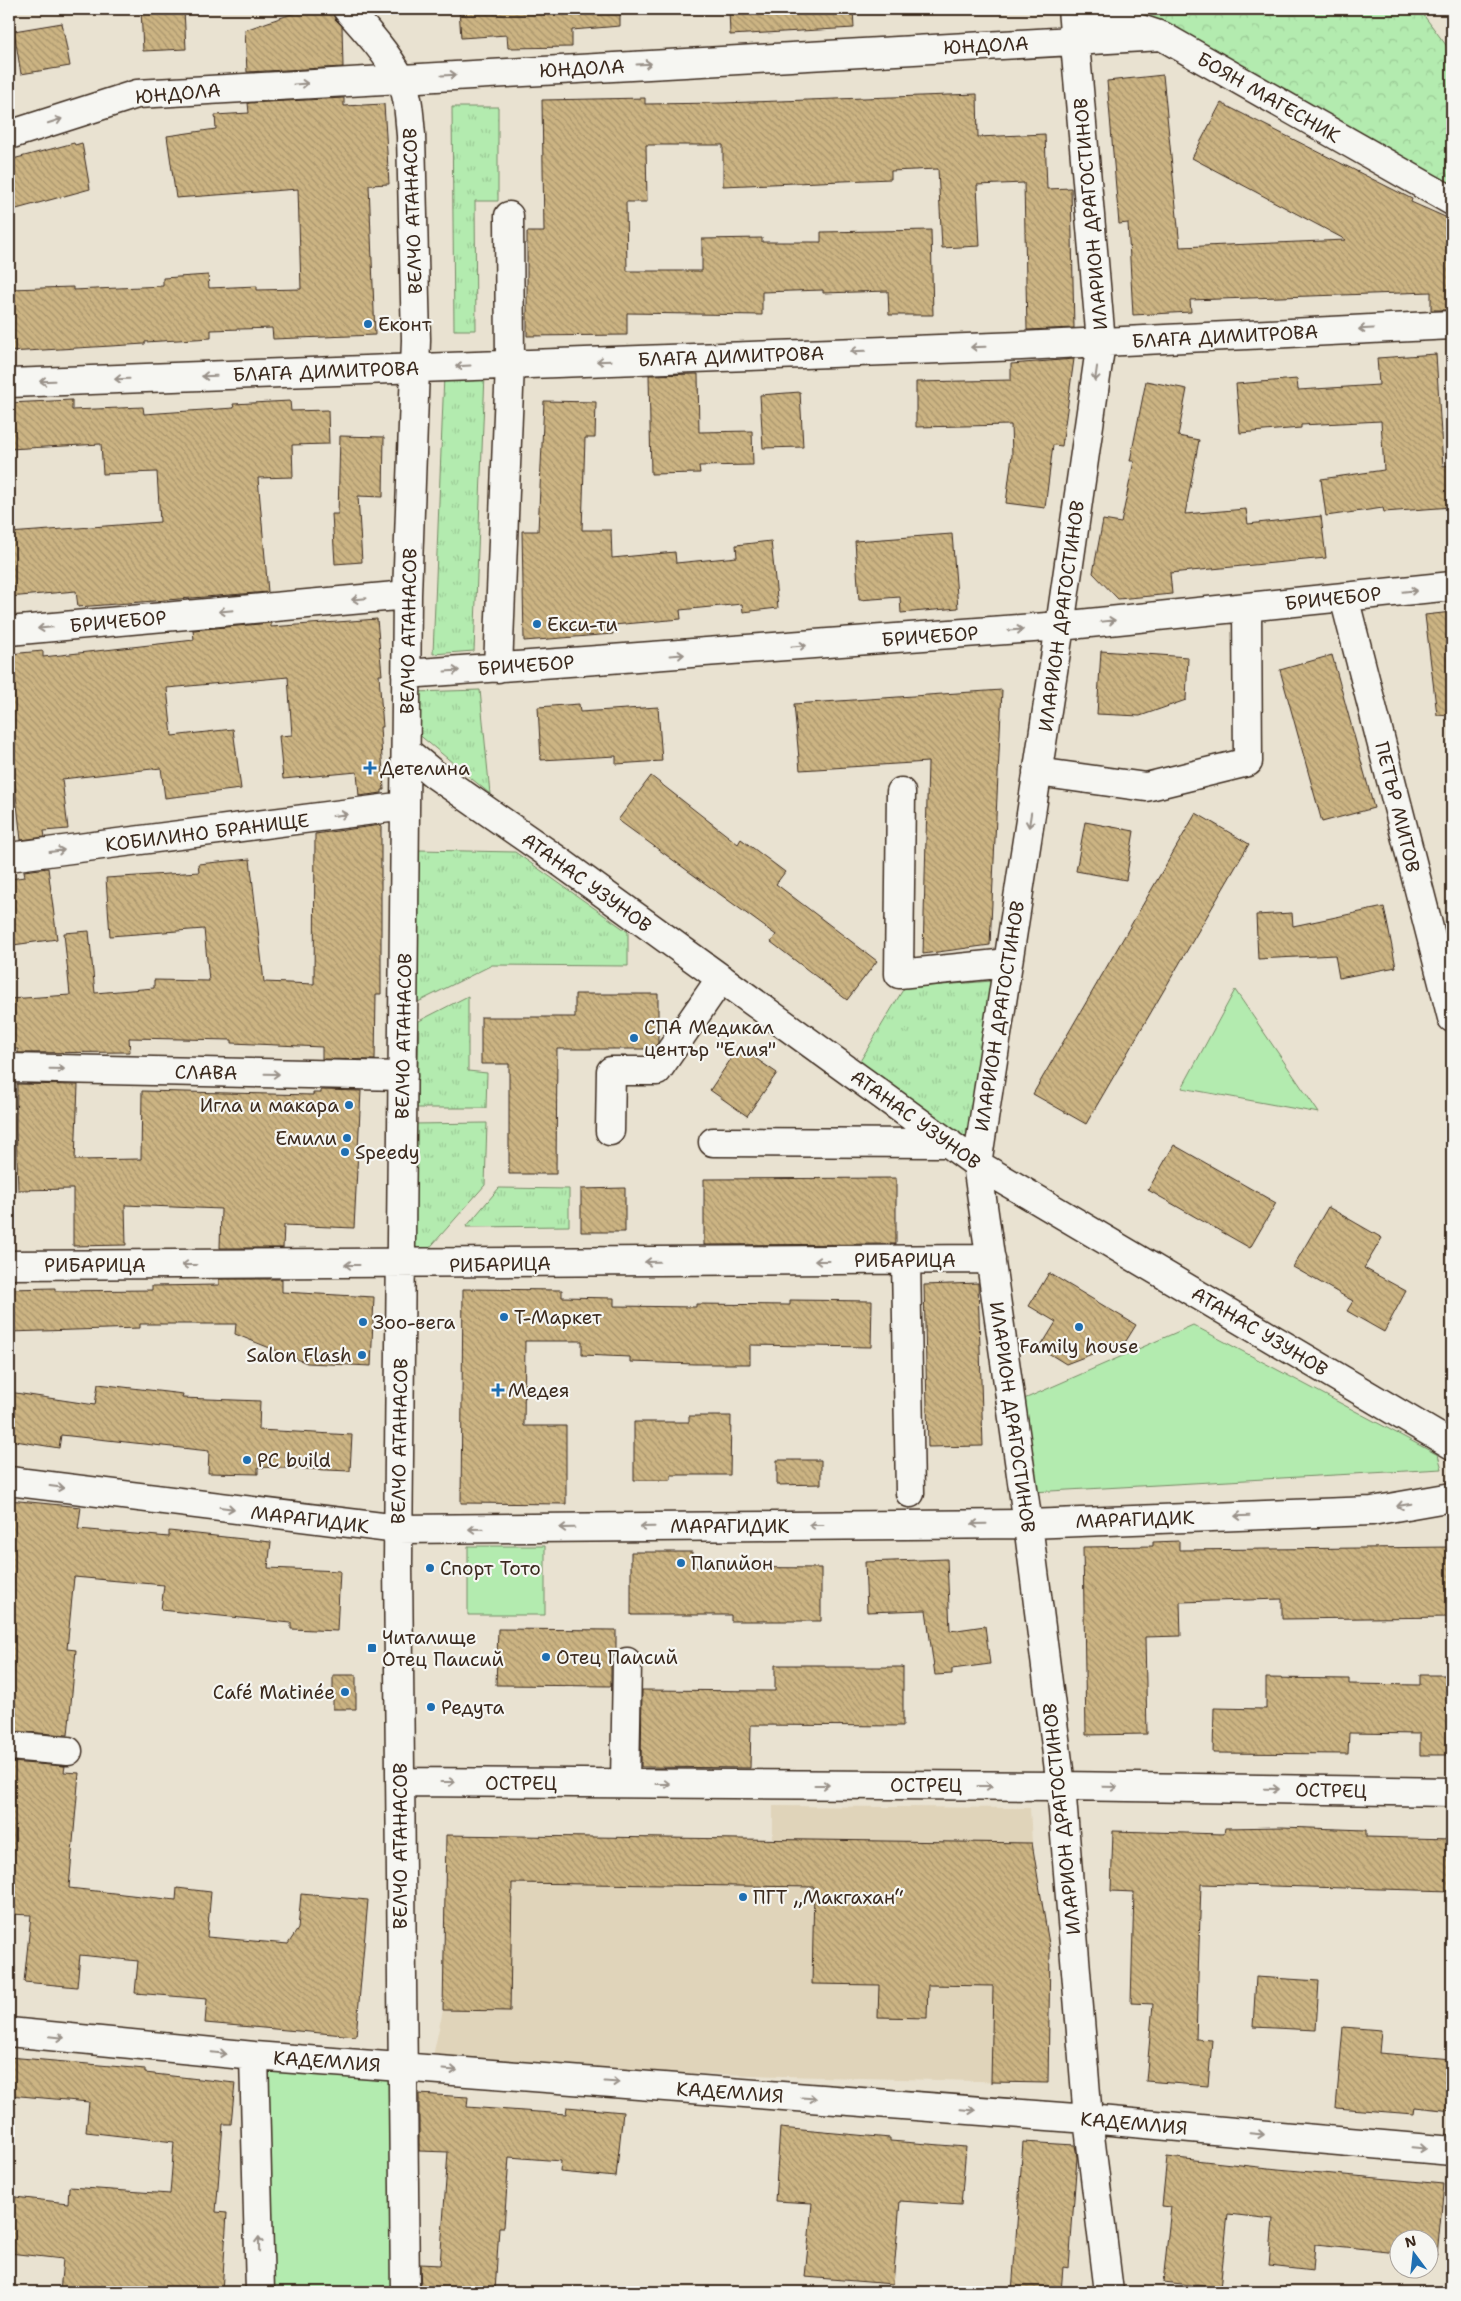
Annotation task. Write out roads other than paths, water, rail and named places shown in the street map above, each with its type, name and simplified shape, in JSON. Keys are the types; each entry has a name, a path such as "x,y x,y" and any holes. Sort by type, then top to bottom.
{"street":[{"name":"ВЕЛЧО АТАНАСОВ","path":"347,9 369,35 400,78 408,106 411,135 415,368 407,595 398,1529 405,2292"},
{"name":"ИЛАРИОН ДРАГОСТИНОВ","path":"1072,9 1101,342 1060,626 977,1164 1028,1524 1061,1786 1088,2119 1109,2292"},
{"name":"БОЯН МАГЕСНИК","path":"1080,9 1162,36 1452,201"},
{"name":"ЮНДОЛА","path":"9,135 137,94 1162,36"},
{"path":"498,668 510,364 509,216"},
{"name":"БЛАГА ДИМИТРОВА","path":"9,383 1101,342 1452,325"},
{"name":"БРИЧЕБОР","path":"406,674 1060,626 1452,586"},
{"name":"БРИЧЕБОР","path":"9,631 407,595"},
{"name":"ПЕТЪР МИТОВ","path":"1344,597 1452,1018"},
{"path":"1037,772 1146,787 1248,762 1247,607"},
{"name":"АТАНАС УЗУНОВ","path":"406,751 434,774 721,978 977,1164 1452,1446"},
{"path":"901,792 899,974 1008,963"},
{"name":"КОБИЛИНО БРАНИЩЕ","path":"9,857 405,806"},
{"path":"610,1131 611,1071 657,1071 721,978"},
{"name":"СЛАВА","path":"9,1068 402,1076"},
{"path":"713,1142 949,1143"},
{"name":"РИБАРИЦА","path":"9,1265 401,1265 991,1259"},
{"path":"906,1260 910,1493"},
{"name":"МАРАГИДИК","path":"9,1480 398,1529 1028,1524 1372,1511 1452,1497"},
{"path":"625,1783 627,1662"},
{"path":"9,1746 68,1751"},
{"name":"ОСТРЕЦ","path":"400,1782 1061,1786 1452,1792"},
{"name":"КАДЕМЛИЯ","path":"9,2032 254,2056 1088,2119 1452,2151"},
{"path":"254,2056 260,2292"}],"place":[{"name":"Еконт","path":"368,324"},
{"name":"Екси-ти","path":"537,624"},
{"name":"Детелина","path":"370,768"},
{"name":"СПА Медикaл център \"Елия\"","path":"634,1038"},
{"name":"Игла и макара","path":"349,1105"},
{"name":"Емили","path":"347,1138"},
{"name":"Speedy","path":"345,1152"},
{"name":"Т-Маркет","path":"504,1317"},
{"name":"Зоо-вега","path":"363,1322"},
{"name":"Family house","path":"1079,1327"},
{"name":"Salon Flash","path":"362,1355"},
{"name":"Медея","path":"498,1390"},
{"name":"PC build","path":"247,1460"},
{"name":"Папийон","path":"681,1563"},
{"name":"Спорт Тото","path":"430,1568"},
{"name":"Читалище Отец Паисий","path":"372,1648"},
{"name":"Отец Паисий","path":"546,1657"},
{"name":"Café Matinée","path":"345,1692"},
{"name":"Редута","path":"431,1707"},
{"name":"ПГТ „Макгахан“","path":"743,1897"}]}
